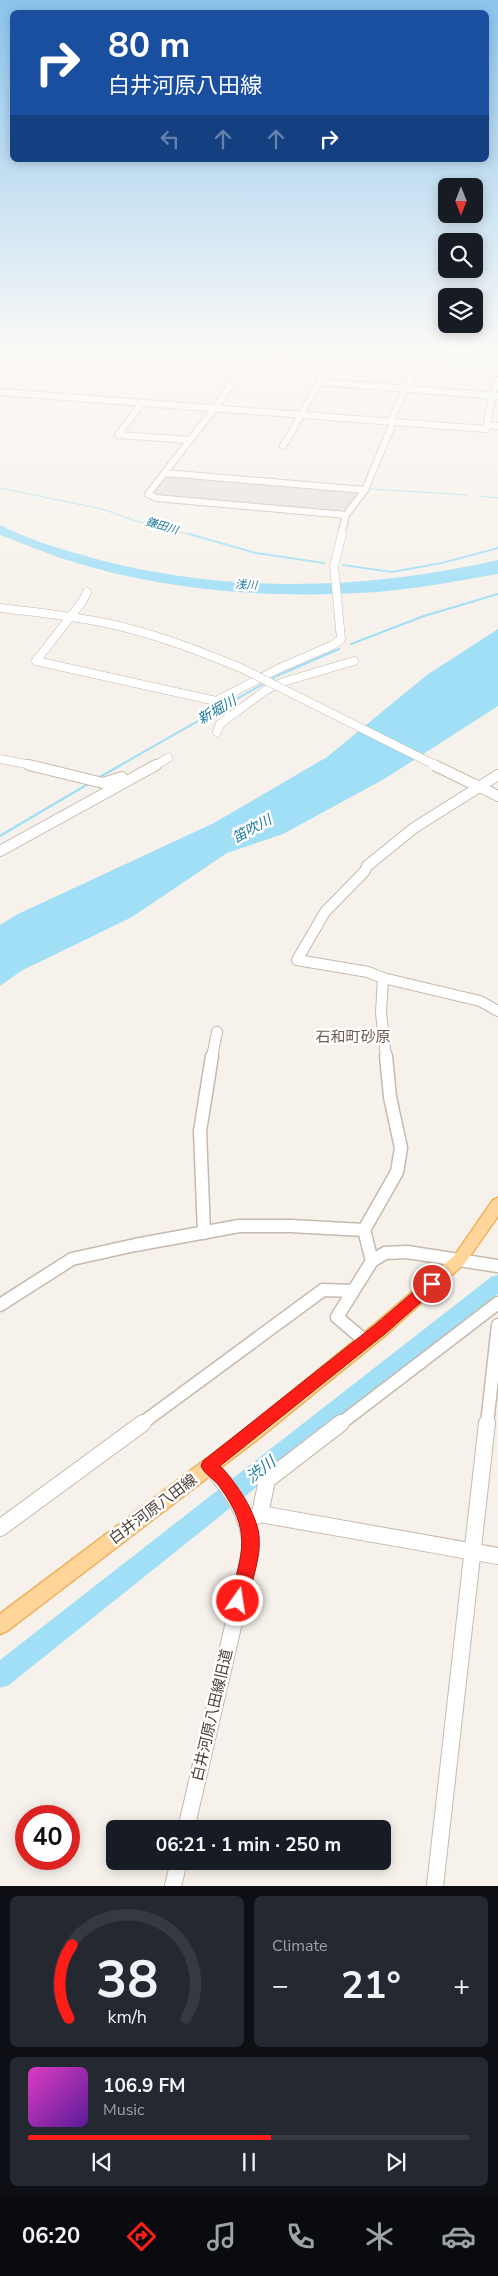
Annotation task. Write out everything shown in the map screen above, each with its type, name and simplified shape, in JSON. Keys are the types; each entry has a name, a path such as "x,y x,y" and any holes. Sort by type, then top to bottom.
{"main road":[{"name":"白井河原八田線","path":"0,1625 209,1466 365,1341 460,1259 498,1204"}],"street":[{"path":"176,439 190,440"},
{"path":"283,446 287,439"},
{"path":"87,592 82,602 36,661 216,701 280,668 339,642 342,633 334,560 346,515 365,490 386,439"},
{"path":"190,440 148,492 151,497 346,515"},
{"path":"165,473 365,490"},
{"path":"0,608 108,624 169,640 241,668 498,796"},
{"path":"217,732 220,724 266,690 283,682 354,661"},
{"path":"0,759 50,768 103,783 116,781 158,757 170,756 0,851"},
{"path":"498,775 474,784 414,828 367,866 365,871 326,912 297,960 368,972 383,978 480,1001 498,1011"},
{"path":"372,1261 364,1230 397,1172 401,1148 389,1088 381,1013 383,978"},
{"path":"204,1233 200,1131 216,1032"},
{"path":"0,1305 72,1259 239,1226 290,1226 364,1230"},
{"path":"365,1341 337,1317 372,1261 385,1253 407,1252 494,1265"},
{"path":"0,1528 323,1290 353,1291"},
{"path":"498,1303 267,1480 250,1515 498,1556"},
{"path":"435,1886 498,1325"},
{"name":"白井河原八田線旧道","path":"188,1820 251,1549 250,1515 224,1480 209,1466"},
{"path":"173,1886 177,1870"}],"shaded area":[{"path":"169,474 359,491 344,513 158,496 153,493"}],"water":[{"name":"浅川","path":"0,525 37,541 100,560 149,571 199,579 299,584 349,582 449,570 498,560 498,574 377,592 286,594 212,590 138,579 67,560 0,535"},
{"name":"笛吹川","path":"498,629 498,706 386,778 283,834 227,853 132,917 21,971 0,986 0,925 18,914 214,823 327,757 427,675"}],"waterway":[{"name":"鎌田川","path":"0,488 102,509 148,525 192,535"},
{"path":"370,489 468,495"},
{"path":"478,496 498,498"},
{"name":"鎌田川","path":"189,534 256,553 324,563"},
{"name":"鎌田川","path":"343,565 392,572 442,563 498,548"},
{"name":"新堀川","path":"351,644 424,616 498,594"},
{"name":"新堀川","path":"119,766 277,676 339,649"},
{"name":"新堀川","path":"98,778 121,765"},
{"name":"新堀川","path":"0,836 88,784"},
{"name":"渋川","path":"0,1676 498,1283"}],"district":[{"name":"石和町砂原","path":"353,1037"}],"route":[{"path":"238,1601 251,1549 251,1535 242,1510 224,1480 209,1466 252,1434 381,1329 432,1284"}]}
